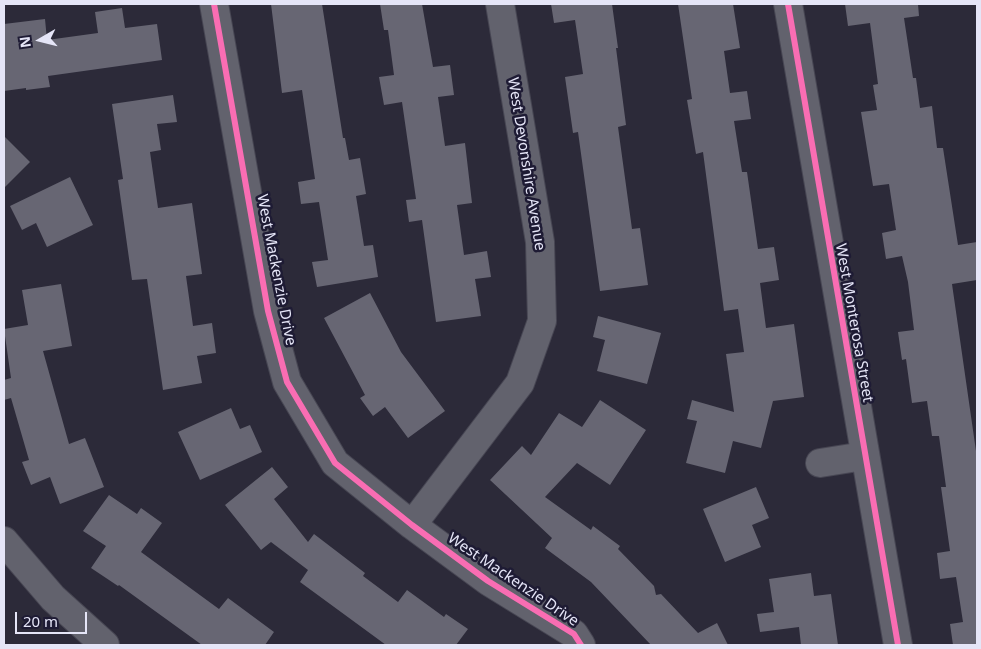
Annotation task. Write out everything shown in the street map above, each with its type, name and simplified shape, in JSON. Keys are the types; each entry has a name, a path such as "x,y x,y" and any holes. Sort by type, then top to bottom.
{"street":[{"name":"West Mackenzie Drive","path":"214,4 268,311 288,382 336,462 412,525 488,581 574,634 581,645"},
{"name":"West Devonshire Avenue","path":"412,525 520,383 542,321 540,242 500,4"},
{"name":"West Monterosa Street","path":"788,4 864,456 898,645"},
{"path":"820,463 864,456"},
{"path":"4,541 52,598 105,645"}],"building":[{"path":"271,4 322,4 343,138 345,138 349,160 360,158 366,194 356,196 364,246 373,245 378,277 317,287 312,262 328,260 319,202 301,204 298,182 315,179 302,90 282,93"},
{"path":"380,4 422,4 433,67 450,65 454,95 438,97 445,146 465,143 472,203 457,205 464,255 487,251 491,277 475,279 481,316 436,322 422,220 409,222 406,200 416,199 402,102 384,105 379,77 394,75 388,30 384,30"},
{"path":"551,4 612,4 626,125 618,127 632,229 640,228 648,285 600,291 578,132 573,133 565,77 583,74 575,20 554,23"},
{"path":"678,4 733,4 740,48 724,51 730,93 747,91 751,119 734,121 742,172 747,172 758,249 774,247 779,280 760,283 766,328 794,324 804,397 773,401 761,448 733,441 725,473 686,463 697,421 687,419 692,400 734,412 726,354 744,352 738,309 724,311 703,152 696,154 687,100 692,99"},
{"path":"845,4 918,4 919,16 904,18 913,78 916,78 920,108 932,106 937,148 943,148 958,245 977,242 977,280 952,284 977,458 977,645 953,645 950,624 963,622 956,577 940,579 937,553 950,551 941,487 946,487 939,436 932,436 927,401 912,403 906,359 902,360 898,332 914,330 908,282 902,256 886,259 882,233 896,230 889,184 873,186 861,112 877,110 873,85 878,84 870,23 848,26"},
{"path":"122,8 125,28 157,24 162,60 48,76 50,87 4,91 4,24 45,19 47,40 98,33 95,12"},
{"path":"173,95 177,122 157,124 161,150 150,152 158,208 192,203 202,274 186,276 193,326 212,323 216,353 197,356 202,383 163,390 147,279 132,280 118,180 123,179 112,104"},
{"path":"4,136 30,162 4,188"},
{"path":"70,177 93,225 47,247 36,223 22,230 10,206"},
{"path":"61,284 72,346 43,351 69,444 85,438 104,487 60,504 50,477 31,485 22,462 29,460 11,398 4,400 4,380 11,378 4,329 28,325 22,290"},
{"path":"370,293 401,352 445,411 408,438 385,407 373,416 360,398 365,395 324,318"},
{"path":"598,316 661,333 647,384 597,371 605,340 593,337"},
{"path":"600,400 646,430 610,485 577,463 545,497 591,530 593,526 620,546 618,549 654,586 656,595 661,594 698,633 717,623 728,645 651,645 591,582 545,548 552,538 490,480 522,446 531,455 559,413 582,427"},
{"path":"231,408 240,429 250,425 262,452 200,480 178,432"},
{"path":"272,467 288,487 274,499 308,542 314,534 365,573 363,576 398,602 407,590 444,617 446,614 468,629 456,645 386,645 300,582 308,570 271,542 261,550 225,505"},
{"path":"756,487 769,518 752,525 761,547 725,562 703,509"},
{"path":"109,495 137,514 141,508 162,523 141,552 219,609 228,598 274,632 265,645 202,645 119,585 91,568 106,546 83,531"},
{"path":"811,573 814,596 831,594 838,645 801,645 799,627 760,632 757,614 774,612 769,579"}],"cycle path":[{"path":"214,4 268,311 287,382 335,463 412,525 488,581 574,634 581,645"},
{"path":"788,4 898,645"}]}
